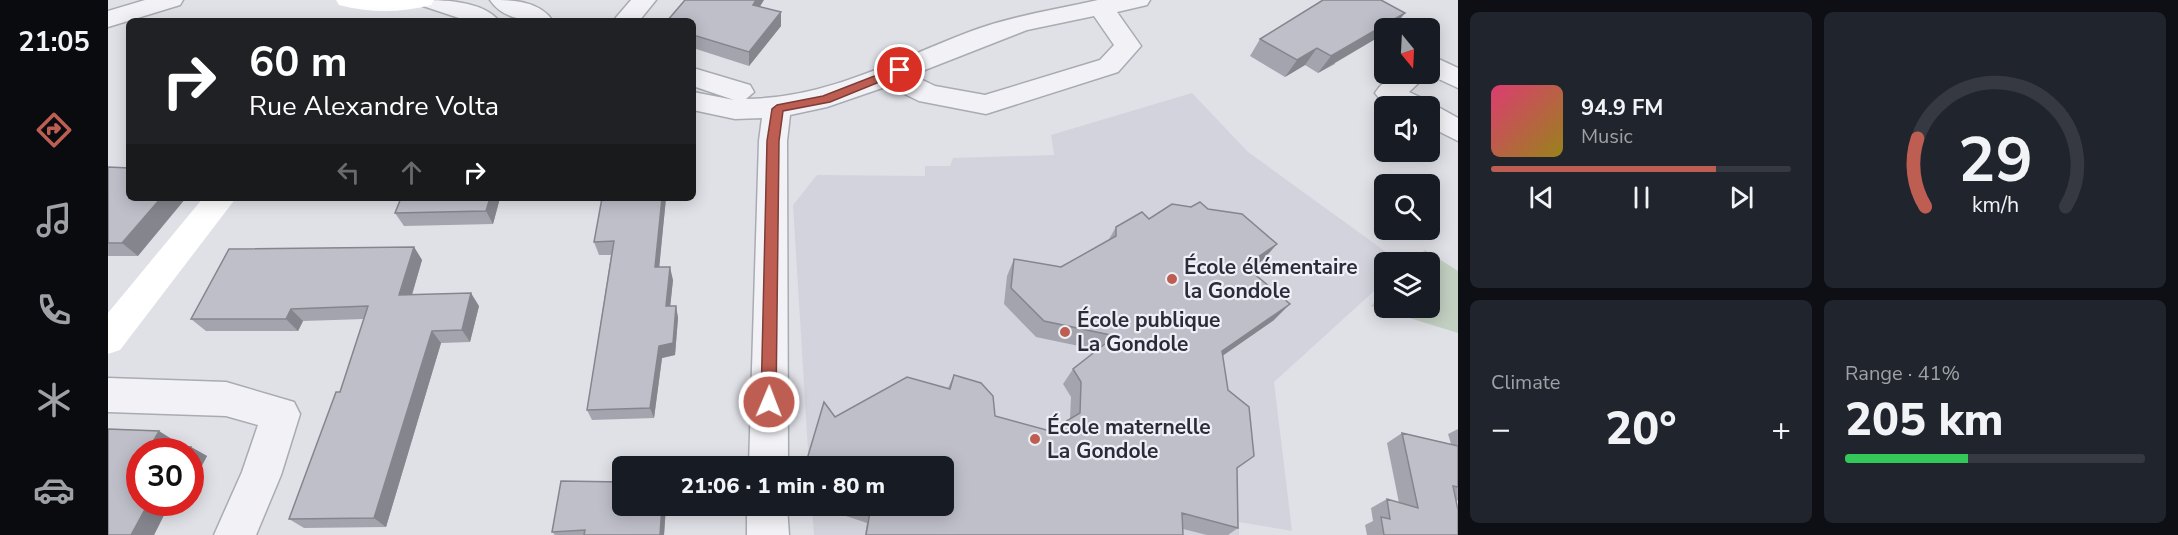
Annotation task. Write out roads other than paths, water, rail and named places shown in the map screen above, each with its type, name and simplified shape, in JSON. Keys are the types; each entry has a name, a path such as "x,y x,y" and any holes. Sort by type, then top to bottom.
{"street":[{"path":"108,19 171,0"},
{"path":"346,18 348,0 410,2"},
{"path":"429,0 479,17"},
{"path":"502,0 535,18"},
{"path":"629,18 644,0"},
{"path":"696,102 720,110 743,112 777,109 826,99 1018,24 1138,0"},
{"path":"381,18 410,2"},
{"path":"886,74 930,94 986,105 1109,66 1128,46 1120,31 1100,8"},
{"path":"1440,69 1458,79"},
{"path":"696,78 757,98 777,109"},
{"path":"1395,96 1389,93 1401,84"},
{"path":"768,456 773,134 777,109"},
{"path":"1440,121 1458,131"},
{"path":"108,339 219,201"},
{"path":"108,395 225,399 281,414 261,476 236,535"},
{"path":"767,516 768,535"}],"place":[{"name":"École élémentaire la Gondole","path":"1172,279"},
{"name":"École publique La Gondole","path":"1065,332"},
{"name":"École maternelle La Gondole","path":"1035,439"}]}
